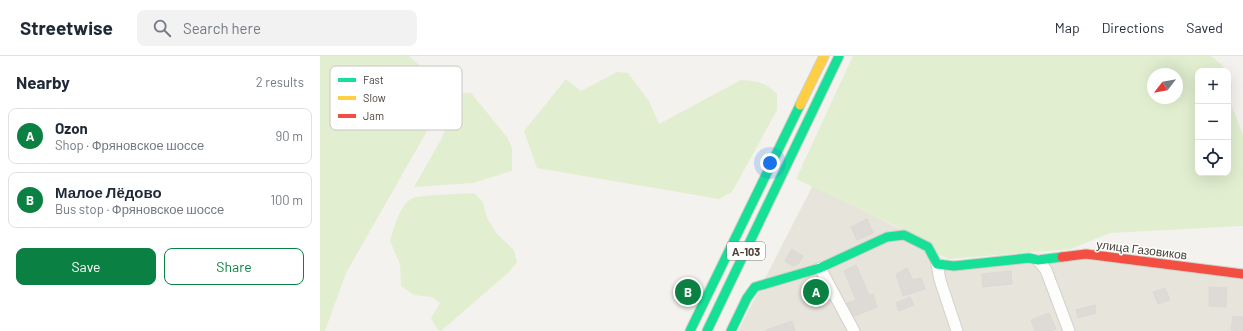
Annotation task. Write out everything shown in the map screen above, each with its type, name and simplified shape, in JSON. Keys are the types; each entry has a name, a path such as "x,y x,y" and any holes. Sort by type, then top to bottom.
{"main road":[{"name":"А-103","path":"690,331 824,56"},
{"name":"А-103","path":"707,331 839,56"},
{"path":"731,331 747,298 755,287 820,268 887,237 904,235 928,247 938,264"},
{"name":"улица Газовиков","path":"938,264 954,266 1029,258 1038,260 1086,254 1243,274"}],"street":[{"path":"1038,260 1046,270 1069,331"},
{"path":"938,264 940,280 957,331"},
{"path":"820,268 854,331"}],"shaded area":[{"path":"813,185 900,229 949,263 1085,252 1243,268 1243,331 738,331"}],"green space":[{"path":"320,56 409,56 420,66 330,66 330,130 427,130 346,273 325,331 320,331"},
{"path":"853,56 1211,56 1223,66 1224,68 1195,68 1195,176 1231,176 1231,104 1243,135 1243,226 1110,233 1071,249 949,259 919,246 898,227 796,179"},
{"path":"617,72 628,73 649,101 659,124 741,80 761,83 769,87 777,94 777,110 732,192 719,199 537,168 524,131 566,79 581,91"},
{"path":"1231,82 1232,84 1231,104"},
{"path":"471,93 507,137 512,148 512,171 473,183 414,187 442,138 445,130 462,130 462,94"},
{"path":"474,193 483,202 487,218 497,234 514,250 517,262 509,272 441,331 437,329 431,318 440,303 432,297 414,295 401,286 400,264 390,241 401,211 408,201 413,198 432,195"}],"building":[{"path":"867,219 873,233 857,240 851,227"},
{"path":"792,249 803,256 798,264 793,266 785,261"},
{"path":"856,265 869,295 873,294 877,307 854,316 847,303 856,300 844,271"},
{"path":"907,268 913,280 921,278 925,289 903,296 896,274"},
{"path":"1011,271 1012,284 983,287 982,274"},
{"path":"821,285 828,298 814,303 809,290"},
{"path":"1209,287 1227,288 1226,307 1209,306"},
{"path":"1165,288 1170,300 1158,304 1153,292"},
{"path":"910,297 914,305 899,311 896,303"},
{"path":"1095,305 1096,313 1078,318 1076,310"},
{"path":"1049,313 1056,329 1050,331 1035,331 1031,320"},
{"path":"1233,316 1243,317 1243,331 1231,330"},
{"path":"792,321 795,331 766,330"}],"traffic: fast":[{"path":"707,331 839,56"},
{"path":"690,331 800,105"},
{"path":"731,331 747,298 755,287 820,268 887,237 904,235 928,247 937,264 954,266 1029,258 1038,260 1062,257"}],"traffic: slow":[{"path":"800,105 824,56"}],"traffic: jam":[{"path":"1062,257 1086,254 1243,274"}],"place":[{"name":"Малое Лёдово","path":"688,292"},
{"name":"Ozon","path":"816,292"}]}
